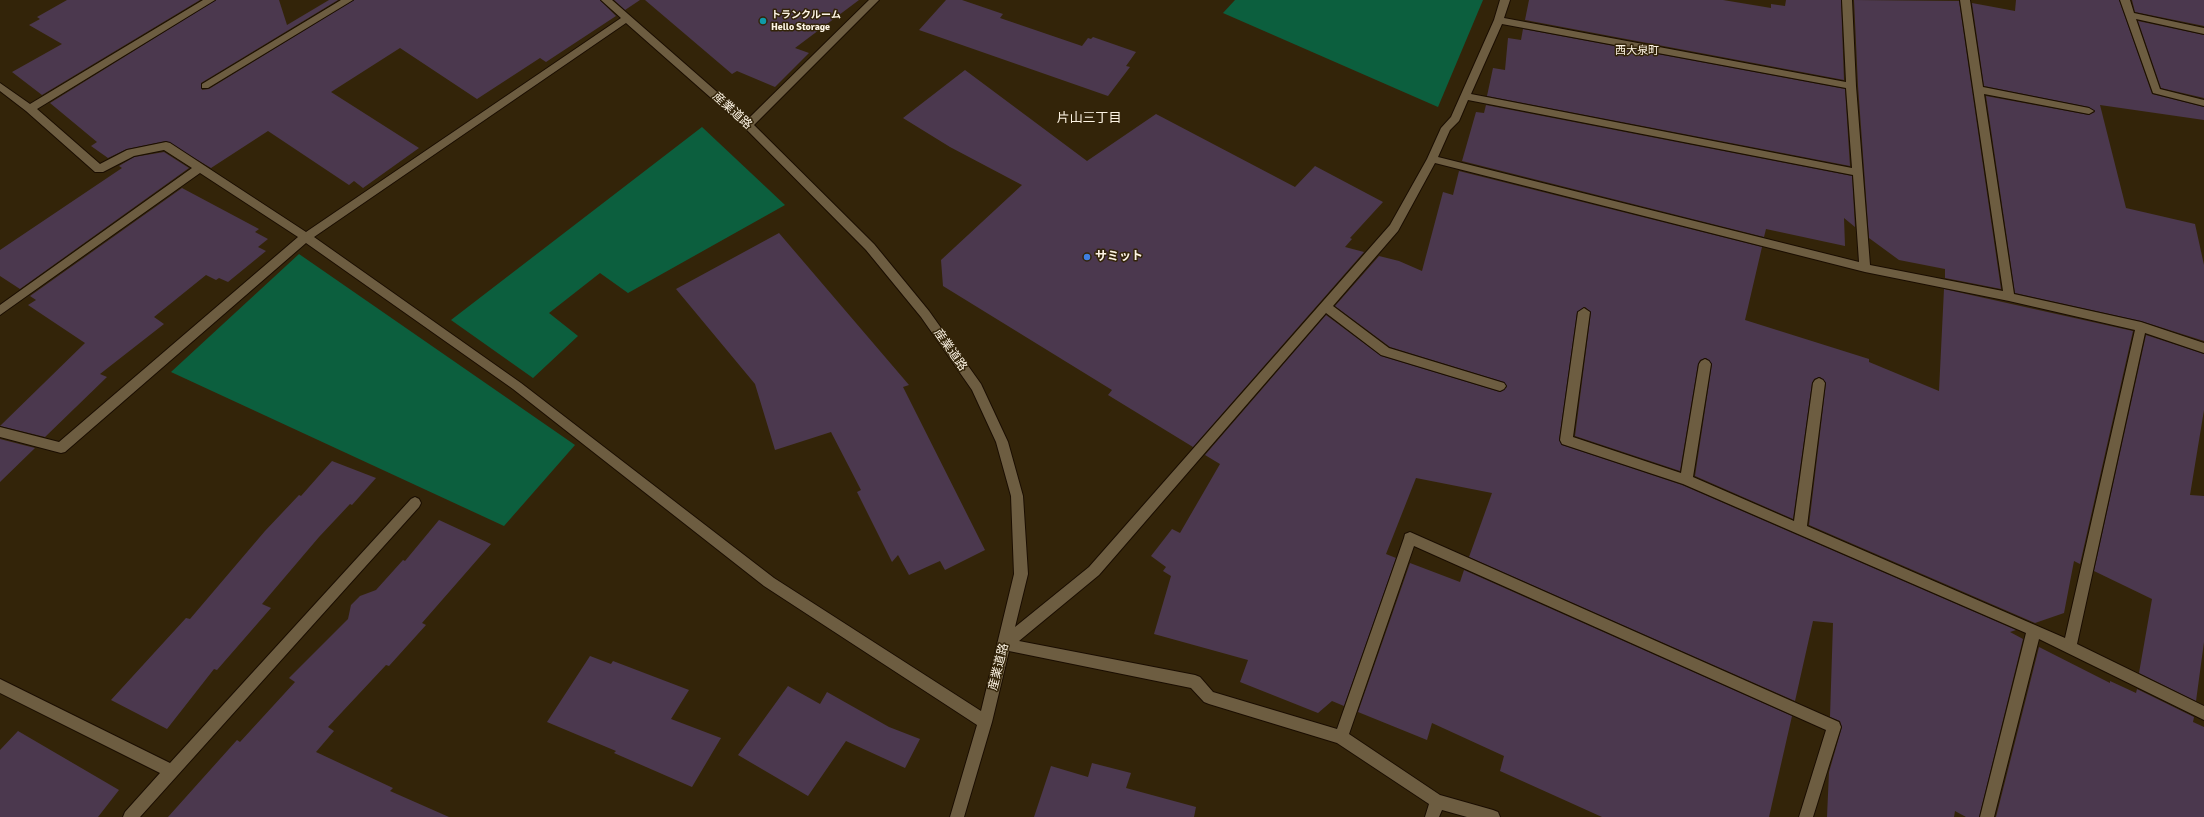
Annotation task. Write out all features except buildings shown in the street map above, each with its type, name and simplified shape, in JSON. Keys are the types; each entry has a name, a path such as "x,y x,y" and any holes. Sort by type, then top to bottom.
{"street":[{"path":"30,109 210,0"},
{"path":"205,86 348,0"},
{"name":"産業道路","path":"606,0 748,125 870,247 925,314 977,387 1002,442 1017,496 1021,574 985,722 957,817"},
{"path":"748,125 874,0"},
{"path":"1004,644 1094,571 1394,228 1432,159 1446,128 1455,119 1499,20 1505,0"},
{"path":"1847,0 1851,86 1859,173 1865,268"},
{"path":"1965,0 2009,297"},
{"path":"2124,0 2131,14 2156,91 2204,104"},
{"path":"2131,14 2204,31"},
{"path":"0,432 61,448 306,237 627,18"},
{"path":"1499,20 1851,86"},
{"path":"0,86 30,109 99,169 131,153 166,146 306,237 517,386 769,582 985,722"},
{"path":"1978,89 2089,111"},
{"path":"1466,96 1859,173"},
{"path":"1432,159 1865,268 2009,297 2141,327 2204,348"},
{"path":"0,310 200,168"},
{"path":"1325,306 1386,352 1500,386"},
{"path":"1584,312 1566,440 1686,480 1800,528 2034,630 2204,713"},
{"path":"2070,647 2141,327"},
{"path":"1686,480 1705,364"},
{"path":"1800,528 1819,383"},
{"path":"130,817 415,503"},
{"path":"1341,737 1410,538 1834,726 1806,817"},
{"path":"1987,817 2034,630"},
{"path":"1004,644 1195,682 1209,697 1341,737 1436,801 1492,817"},
{"path":"0,686 171,771"},
{"path":"1432,817 1436,801"}],"green space":[{"path":"1235,0 1483,0 1438,107 1223,13"},
{"path":"702,127 785,205 628,293 600,273 549,313 578,336 533,378 451,320"},
{"path":"299,254 575,445 504,526 171,372"}],"place":[{"name":"トランクルーム Hello Storage","path":"763,21"},
{"name":"サミット","path":"1087,257"}],"district":[{"name":"西大泉町","path":"1637,51"},
{"name":"片山三丁目","path":"1089,119"}]}
